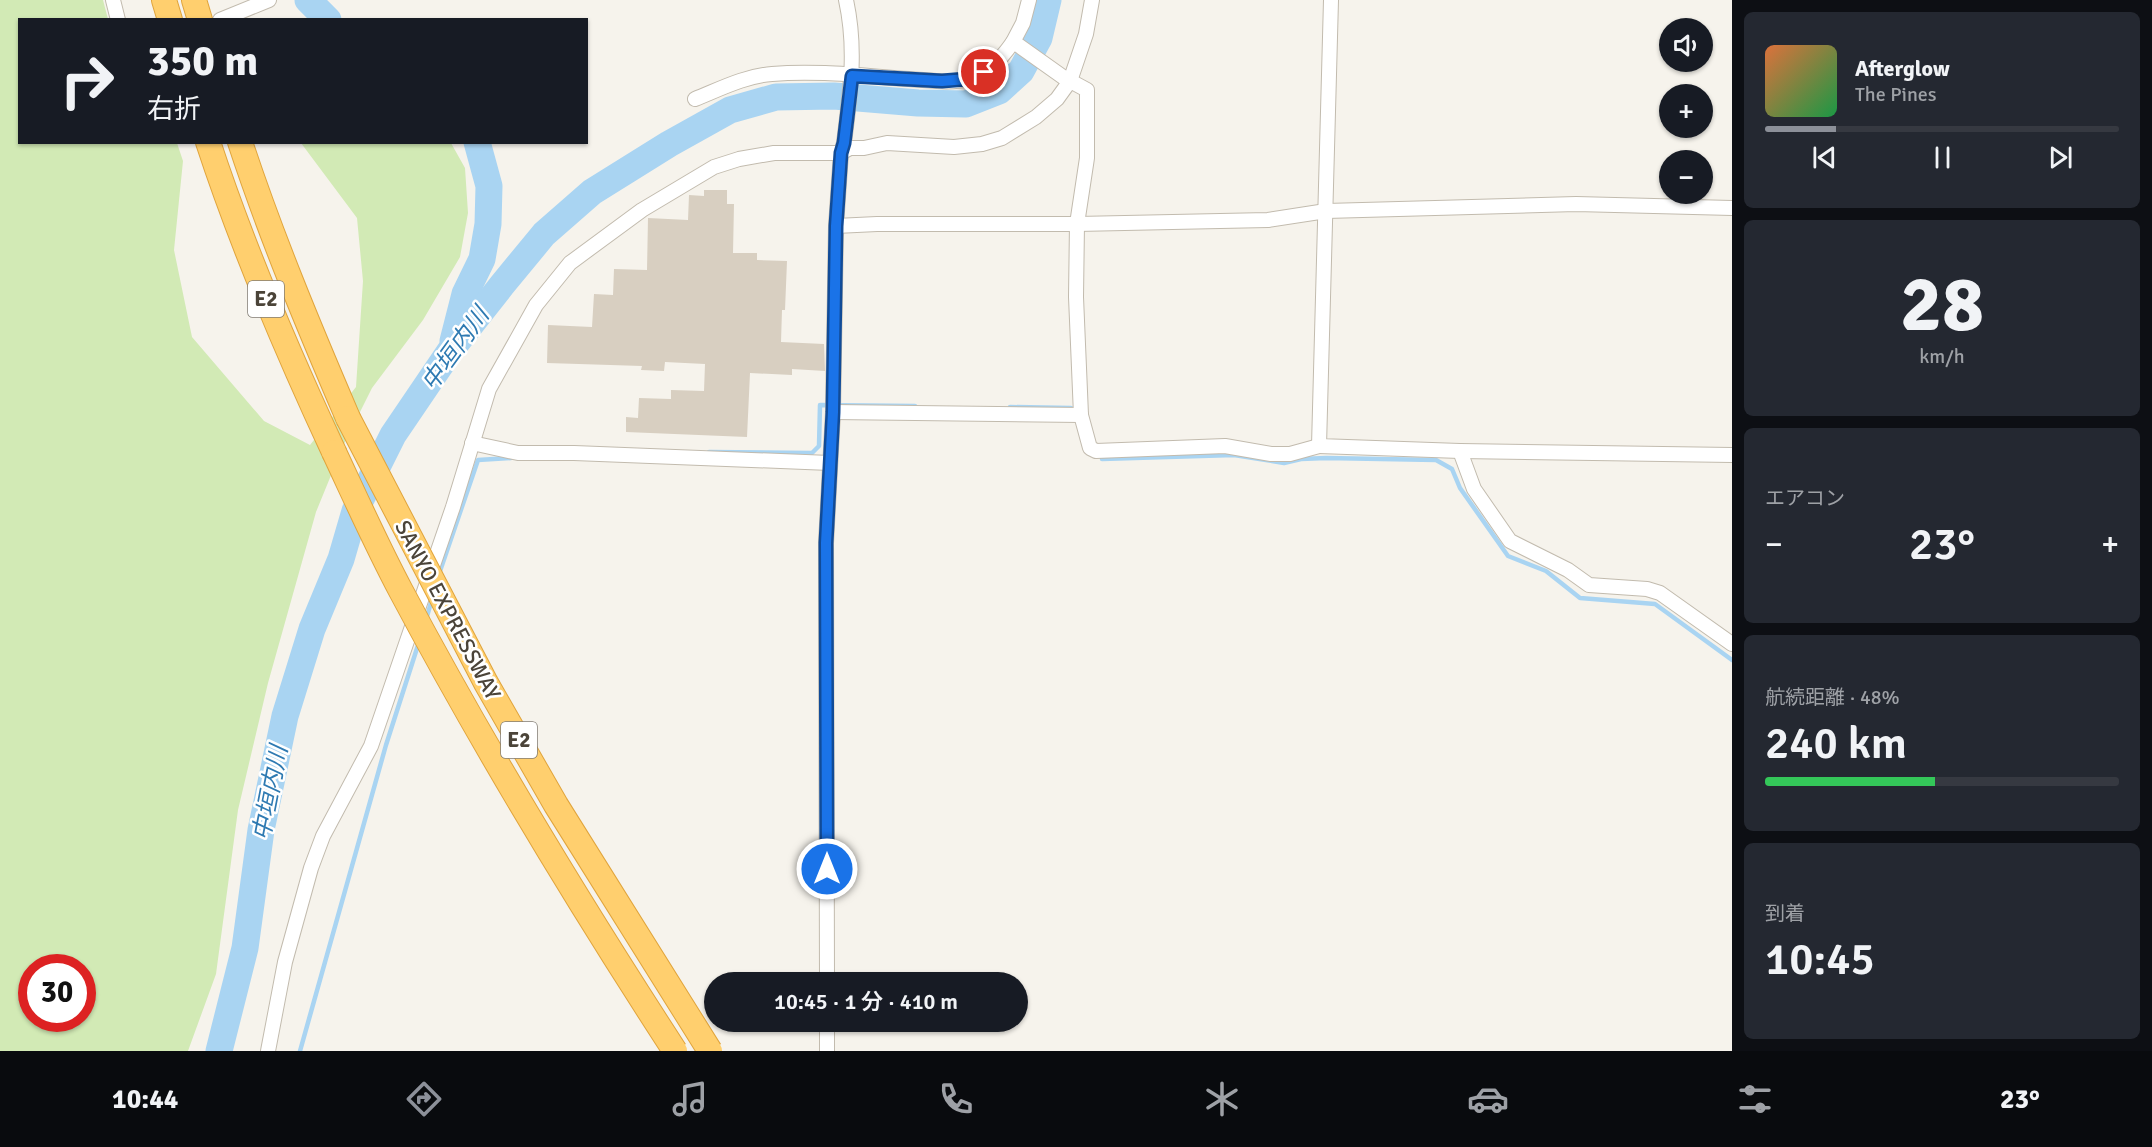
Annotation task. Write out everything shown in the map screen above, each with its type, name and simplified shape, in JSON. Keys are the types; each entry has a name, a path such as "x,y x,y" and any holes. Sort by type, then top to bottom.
{"highway":[{"path":"164,0 169,18"},
{"path":"194,0 199,18"},
{"name":"SANYO EXPRESSWAY","path":"209,144 229,206 284,344 401,590 488,744 612,954 675,1051"},
{"name":"SANYO EXPRESSWAY","path":"241,144 262,207 309,327 348,418 486,683 544,785 710,1051"}],"street":[{"path":"113,0 118,18"},
{"path":"225,18 269,0"},
{"path":"826,972 826,543 833,412 836,226 852,78 853,49 846,0"},
{"path":"694,99 752,76 796,72 852,78 942,81 967,79 984,72 1001,59 1015,43 1029,0"},
{"path":"268,1051 285,962 311,868 323,836 370,746 453,507 489,389 536,305 570,263 642,210 714,167 739,159 774,153 864,148 887,142 954,147 982,144 1002,138 1036,117 1057,99 1086,34 1092,0"},
{"path":"1319,446 1331,0"},
{"path":"1015,43 1087,90 1087,158 1077,224 1076,297 1082,415 1090,448 1096,451 1225,446 1271,454 1290,454 1319,446 1460,452 1732,455"},
{"path":"836,226 1268,220 1326,211 1576,204 1732,208"},
{"path":"833,412 1082,415"},
{"path":"472,443 518,453 830,463"},
{"path":"1460,452 1474,489 1510,541 1568,570 1589,585 1647,589 1660,593 1732,644"},
{"path":"826,1032 826,1051"}],"green space":[{"path":"0,0 103,0 108,18 18,18 18,144 177,144 183,161 174,250 192,337 264,421 310,445 356,387 363,281 357,218 302,144 452,144 465,168 468,213 460,257 423,320 372,388 343,446 316,512 268,683 238,810 216,974 188,1051 0,1051"}],"building":[{"path":"704,190 727,190 727,204 734,204 733,253 757,253 757,260 787,261 781,342 824,344 825,371 792,369 792,375 750,373 747,437 626,432 626,417 638,418 639,398 671,399 671,390 704,391 705,364 665,362 664,371 641,370 642,366 547,363 548,325 592,327 594,294 613,295 614,269 647,270 648,218 688,220 689,195 704,196"}],"waterway":[{"path":"308,0 326,18"},
{"name":"中垣内川","path":"219,1051 245,948 261,830 285,716 312,629 341,559 355,511 393,435 450,351 502,285 544,234 592,192 669,144 730,110 776,97 834,96 918,103 966,104 999,91 1021,71 1039,38 1048,0"},
{"path":"453,341 465,294 482,259 488,224 489,186 478,144"},
{"path":"709,452 812,453 819,446 820,405 915,406"},
{"path":"1010,407 1071,408"},
{"path":"1102,459 1234,455 1284,463 1301,459 1326,458 1436,460 1452,469 1460,488 1508,556 1546,571 1580,598 1655,604 1732,660"},
{"path":"439,574 478,460 511,458"},
{"path":"426,620 432,599"},
{"path":"300,1051 386,745 419,642"}],"route":[{"path":"827,869 826,543 833,412 836,226 841,153 852,76 942,81 967,79 984,72"}]}
